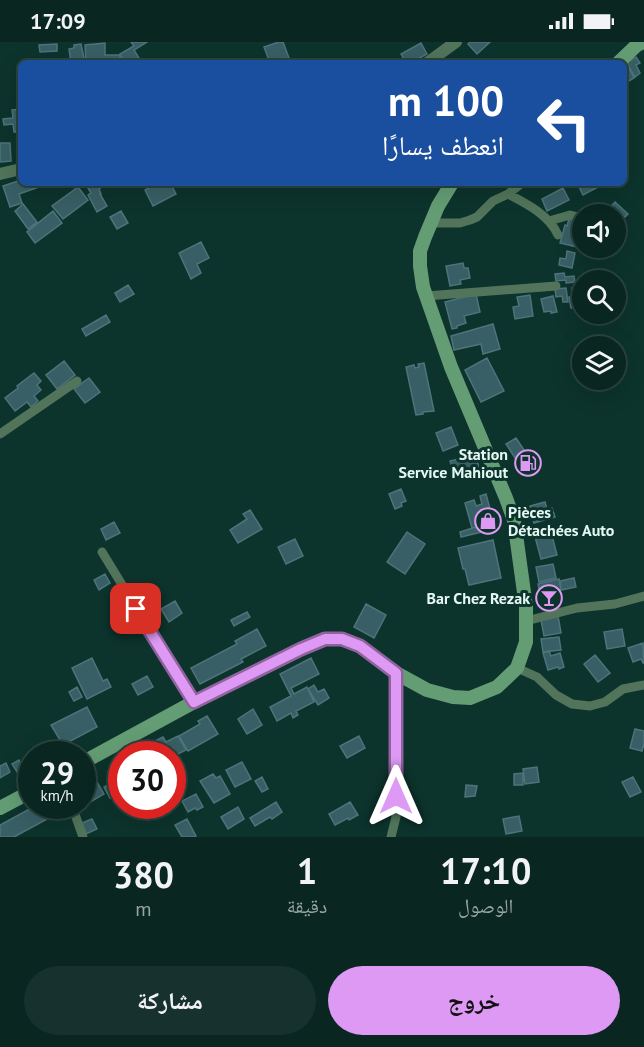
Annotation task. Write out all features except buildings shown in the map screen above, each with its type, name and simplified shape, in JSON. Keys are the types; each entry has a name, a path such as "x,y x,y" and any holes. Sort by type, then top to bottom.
{"main road":[{"path":"621,60 637,45 644,42"},
{"path":"96,755 194,702 325,639 342,639 360,646 396,673 427,690 453,697 470,698 497,687 517,668 526,642 526,608 513,520 451,367 426,296 420,266 420,251 438,206 450,186"},
{"path":"0,808 18,798"}],"street":[{"path":"431,60 456,42"},
{"path":"0,174 18,171"},
{"path":"431,223 460,223 470,220 518,186"},
{"path":"508,194 549,221 558,235"},
{"path":"549,221 572,216"},
{"path":"426,296 556,286"},
{"path":"0,434 77,381"},
{"path":"0,434 11,438"},
{"path":"102,552 194,702"},
{"path":"526,621 577,608 615,604 644,596"},
{"path":"517,668 537,677 556,695 572,704 590,706 605,702 623,689 644,685"},
{"path":"391,837 396,817 396,673"},
{"path":"77,819 83,837"}],"place":[{"name":"Station Service Mahiout","path":"528,463"},
{"name":"Pièces Détachées Auto","path":"488,521"},
{"name":"Bar Chez Rezak","path":"549,598"}],"route":[{"path":"136,609 194,702 325,639 342,639 360,646 396,673 396,796"}]}
